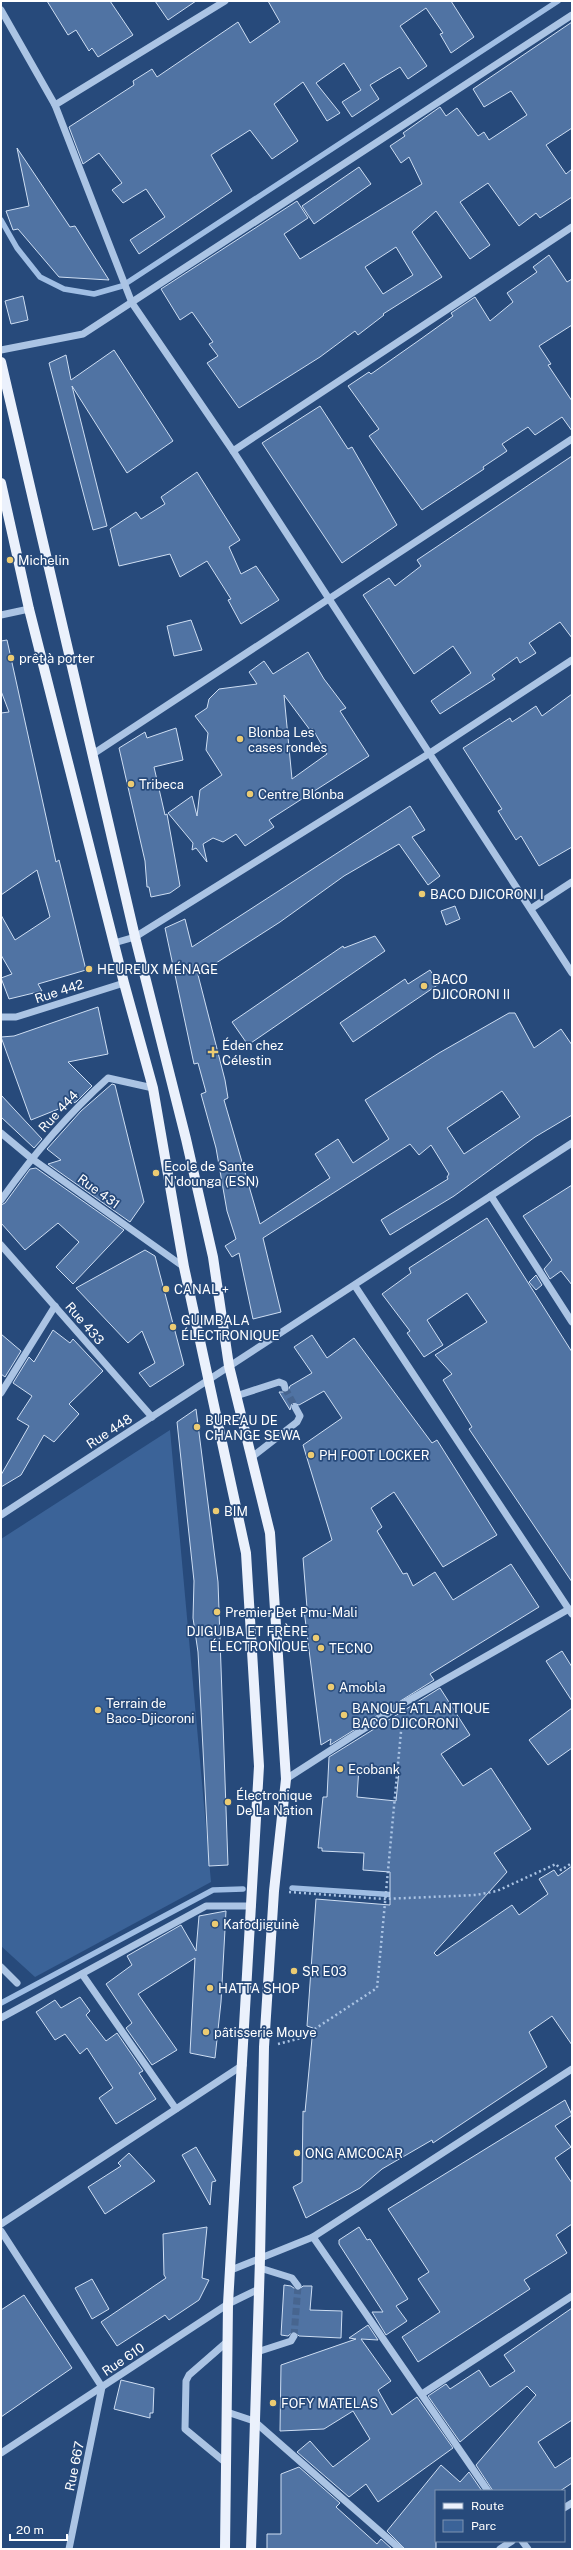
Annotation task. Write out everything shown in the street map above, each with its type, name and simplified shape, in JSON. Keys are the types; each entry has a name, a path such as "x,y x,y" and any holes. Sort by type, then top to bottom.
{"main road":[{"path":"1,362 135,937 186,1139 211,1249 229,1366 270,1533 286,1779 274,1891 264,2047 260,2264 251,2549"},
{"path":"1,483 29,609 124,983 153,1088 184,1267 246,1553 259,1766 243,2065 228,2304 225,2549"}],"street":[{"path":"55,105 225,1"},
{"path":"1,10 55,105 132,303 233,451 532,908 572,973"},
{"path":"1,350 83,334 572,15"},
{"path":"233,451 572,227"},
{"path":"93,754 572,439"},
{"path":"1,615 29,609"},
{"path":"114,943 135,937 430,753 572,660"},
{"path":"532,908 572,882"},
{"name":"Rue 442","path":"1,1017 16,1017 124,983"},
{"name":"Rue 444","path":"1,1200 31,1158 78,1106 108,1078 153,1088"},
{"name":"Rue 431","path":"1,1133 31,1158 184,1267"},
{"name":"Rue 448","path":"1,1515 229,1366 355,1286 572,1143"},
{"path":"491,1196 572,1322"},
{"name":"Rue 433","path":"1,1245 152,1417"},
{"path":"286,1779 404,1703 570,1611 355,1286"},
{"path":"1,1393 55,1306"},
{"path":"236,1396 279,1382 284,1384 285,1388"},
{"path":"252,1457 297,1422 300,1416 295,1407"},
{"path":"1,2018 206,1906 252,1906"},
{"path":"1,1967 17,1983"},
{"path":"82,1974 176,2109"},
{"path":"1,2224 243,2065"},
{"path":"231,2270 260,2264 313,2237 572,2069"},
{"path":"1,2231 102,2387"},
{"path":"313,2237 487,2490"},
{"path":"260,2264 292,2278 298,2286"},
{"name":"Rue 610","path":"1,2453 228,2304 259,2290"},
{"path":"422,2394 572,2296"},
{"path":"257,2352 291,2341 294,2336"},
{"path":"226,2463 188,2433 186,2429 186,2381 189,2375 228,2341"},
{"name":"Rue 667","path":"69,2549 102,2387"},
{"path":"227,2412 254,2421 400,2549"},
{"path":"500,2549 510,2542"}],"path":[{"path":"264,2047 301,2038 377,1988 384,1899 404,1703"},
{"path":"274,1891 384,1899 483,1894 498,1891 556,1864 561,1870 572,1863"}],"green space":[{"name":"Terrain de Baco-Djicoroni","path":"170,1430 211,1882 35,1977 1,1946 1,1539"}],"building":[{"path":"47,1 110,1 133,35 98,57 92,48 89,51 76,30 68,35"},
{"path":"155,1 196,1 168,20"},
{"path":"268,1 451,1 474,37 451,53 440,34 443,33 426,8 400,26 427,66 408,79 400,67 370,85 379,99 352,117 342,102 361,90 344,63 316,83 340,113 327,121 303,82 274,104 298,141 272,159 250,130 211,155 232,191 139,254 130,240 165,217 146,189 123,203 112,190 122,183 99,153 83,164 69,127 134,85 133,81 152,69 157,77 238,22 250,43 280,22"},
{"path":"572,22 572,128 546,145 566,174 572,169 572,197 540,218 536,213 519,226 488,183 460,202 490,245 470,259 436,211 412,232 442,277 383,314 384,315 358,335 355,331 320,357 239,408 207,363 218,356 209,344 213,342 192,312 180,320 161,289 297,201 308,218 284,234 300,259 422,184 409,157 401,163 390,146 405,136 403,133 440,107 446,116 457,108 478,136 484,132 489,140 527,115 511,91 484,107 473,89","holes":["396,247 413,275 383,294 365,267"]},
{"path":"17,148 70,227 75,226 109,280 59,277 18,229 13,230 6,211 29,206"},
{"path":"359,167 371,184 314,224 302,206"},
{"path":"549,255 567,282 572,279 572,325 539,346 551,364 548,365 572,401 572,431 562,417 535,435 528,427 502,444 507,451 483,467 484,469 422,510 369,436 379,429 348,386 369,372 371,374 453,316 451,313 475,297 490,321 513,302 507,293 537,272 533,267"},
{"path":"23,296 28,320 11,324 5,301"},
{"path":"114,350 173,441 127,473 72,386 107,526 93,530 49,363 66,355 71,380"},
{"path":"320,406 348,449 352,447 397,525 342,563 262,443"},
{"path":"572,456 572,638 560,622 529,643 536,653 520,663 517,657 492,675 495,679 440,714 431,701 471,673 453,646 414,674 363,595 389,578 395,586 421,566 417,560"},
{"path":"197,472 240,540 229,547 241,574 256,566 279,600 241,624 228,600 231,599 207,561 180,577 170,554 119,566 110,529 136,512 141,519 165,504 161,497"},
{"path":"191,620 202,650 174,656 167,626"},
{"path":"7,640 56,862 59,860 86,970 38,984 42,991 9,999 1,978 12,974 1,955 1,915 15,940 50,917 37,870 1,895 1,713 9,712 1,691 1,641"},
{"path":"308,652 324,679 346,708 340,711 369,756 269,820 274,827 245,846 236,834 223,842 213,838 203,844 207,862 196,848 192,850 193,843 168,813 192,796 197,816 200,790 222,775 206,750 208,733 195,716 207,708 209,699 219,689 257,684 249,672 264,661 273,674","holes":["284,695 310,730 312,728 327,754 292,779"]},
{"path":"572,694 572,847 539,866 521,836 516,840 498,811 502,809 463,748 510,718 512,722 536,706 542,716"},
{"path":"176,728 183,760 154,767 165,815 167,814 180,886 170,893 151,897 149,887 147,887 145,861 119,748 145,732 147,738"},
{"path":"410,806 425,830 412,837 440,876 428,885 399,844 344,876 280,922 199,974 197,971 225,1080 228,1098 224,1100 260,1224 330,1178 315,1154 338,1139 353,1163 389,1139 365,1100 439,1053 509,1013 515,1013 534,1048 561,1029 572,1045 572,1115 535,1137 454,1196 390,1235 381,1220 448,1179 447,1177 449,1174 431,1145 419,1155 410,1144 263,1238 281,1312 253,1319 239,1253 232,1257 225,1246 236,1239 227,1211 216,1148 201,1094 206,1092 198,1063 194,1064 165,928 185,919 192,947","holes":["502,1091 520,1117 464,1154 447,1128"]},
{"path":"455,906 460,919 446,925 441,911"},
{"path":"375,936 385,951 248,1045 232,1022 343,946 344,948"},
{"path":"430,970 439,984 353,1042 340,1023 405,979 408,984"},
{"path":"98,1007 108,1054 68,1062 92,1086 76,1102 31,1120 1,1037 14,1036"},
{"path":"112,1084 115,1085 144,1202 130,1222 48,1164 61,1160 47,1149 81,1111"},
{"path":"1,1095 42,1139 34,1148 1,1117"},
{"path":"36,1168 124,1230 73,1284 56,1267 79,1242 58,1223 25,1250 1,1223 1,1205 5,1203 30,1169"},
{"path":"572,1185 572,1285 561,1271 550,1279 544,1269 552,1260 523,1216"},
{"path":"487,1218 572,1352 572,1582 469,1429 472,1427 443,1380 452,1374 435,1355 487,1322 467,1293 427,1320 443,1345 424,1357 407,1333 410,1331 382,1294 411,1273 409,1268"},
{"path":"145,1250 155,1256 184,1365 150,1387 139,1373 155,1363 142,1331 128,1343 76,1288"},
{"path":"536,1275 542,1285 536,1290 529,1282"},
{"path":"53,1330 70,1343 73,1339 103,1371 69,1404 79,1414 54,1442 44,1435 21,1475 1,1487 1,1475 29,1426 17,1419 32,1396 13,1383 29,1357 34,1362"},
{"path":"1,1334 21,1351 5,1377 1,1374"},
{"path":"312,1335 327,1358 354,1338 432,1443 437,1440 497,1535 443,1567 394,1492 371,1508 382,1527 377,1531 403,1574 407,1573 413,1586 435,1572 453,1600 511,1564 539,1607 430,1674 434,1680 330,1745 331,1739 321,1745 304,1610 307,1608 303,1558 332,1540 303,1445 342,1418 324,1391 299,1405 292,1403 290,1410 279,1392 288,1392 290,1386 312,1373 294,1347"},
{"path":"196,1409 218,1582 228,1865 209,1866 198,1652 193,1618 194,1581 177,1422"},
{"path":"562,1651 572,1667 572,1701 546,1661"},
{"path":"440,1688 470,1735 441,1754 463,1786 491,1768 531,1829 494,1853 507,1872 434,1953 437,1956 512,1905 519,1915 548,1894 539,1879 554,1870 558,1876 572,1866 572,2045 552,2016 529,2032 547,2067 433,2143 432,2140 382,2169 360,2188 306,2218 293,2187 302,2182 303,2111 305,2112 313,2028 307,2026 316,1899 390,1905 390,1872 363,1870 364,1853 322,1851 322,1848 318,1848 323,1797 327,1797 329,1757","holes":["359,1767 399,1771 396,1801 357,1797"]},
{"path":"572,1708 572,1748 548,1765 529,1740"},
{"path":"226,1911 221,2002 215,2058 190,2053 195,1958 138,1994 177,2050 152,2065 126,2028 132,2023 106,1984 132,1965 127,1956 181,1925 196,1951 199,1916"},
{"path":"80,1997 90,2011 86,2015 106,2041 117,2033 143,2071 139,2073 156,2099 116,2124 99,2098 113,2088 87,2048 80,2054 65,2034 55,2040 36,2012 55,2000 61,2008"},
{"path":"565,2100 572,2115 555,2126 571,2147 555,2158 572,2183 572,2224 556,2235 567,2253 524,2280 530,2289 418,2362 402,2337 440,2312 418,2279 429,2272 388,2209"},
{"path":"196,2147 216,2181 212,2182 210,2205 182,2155"},
{"path":"129,2153 155,2181 105,2214 88,2187 121,2166 118,2163"},
{"path":"207,2227 202,2278 209,2280 199,2300 169,2320 165,2315 117,2346 101,2322 166,2278 164,2275 163,2234"},
{"path":"359,2227 367,2240 370,2239 408,2299 396,2306 407,2321 386,2335 372,2312 383,2312 339,2244 339,2240"},
{"path":"92,2279 109,2309 92,2319 75,2288"},
{"path":"284,2285 291,2286 298,2291 303,2286 312,2286 310,2310 342,2311 341,2338 299,2336 294,2331 288,2336 281,2335"},
{"path":"24,2295 72,2368 1,2417 1,2310"},
{"path":"572,2308 572,2420 538,2442 555,2468 572,2457 572,2483 562,2490 492,2490 476,2465 536,2395 527,2386 460,2442 428,2396 446,2384 450,2389 479,2370 490,2387 515,2371 504,2355"},
{"path":"368,2325 378,2340 361,2339 391,2381 378,2390 392,2415 417,2397 453,2448 378,2502 366,2484 349,2497 297,2452 310,2441 333,2467 370,2439 353,2411 324,2429 280,2431 281,2365 356,2339 349,2338"},
{"path":"121,2380 154,2388 153,2413 150,2413 150,2418 114,2409"},
{"path":"441,2465 460,2482 469,2472 481,2490 435,2490 436,2549 405,2549 387,2531"},
{"path":"299,2467 340,2503 336,2507 377,2544 381,2539 392,2549 267,2549 267,2534 281,2534 281,2474"}],"waterway":[{"path":"1,220 17,248 40,277 64,289 94,294 122,286 558,1"},
{"path":"292,1888 397,1895"},
{"path":"1,2003 213,1890 243,1889"}],"tunnel":[{"path":"285,1388 295,1407"},
{"path":"294,2336 298,2286"}],"place":[{"name":"Michelin","path":"10,560"},
{"name":"prêt à porter","path":"11,658"},
{"name":"Blonba Les cases rondes","path":"240,739"},
{"name":"Tribeca","path":"131,784"},
{"name":"Centre Blonba","path":"250,794"},
{"name":"BACO DJICORONI I","path":"422,894"},
{"name":"HEUREUX MÉNAGE","path":"89,969"},
{"name":"BACO DJICORONI II","path":"424,986"},
{"name":"Éden chez Célestin","path":"213,1052"},
{"name":"Ecole de Sante N'dounga (ESN)","path":"156,1173"},
{"name":"CANAL +","path":"166,1289"},
{"name":"GUIMBALA ÉLECTRONIQUE","path":"173,1327"},
{"name":"BUREAU DE CHANGE SEWA","path":"197,1427"},
{"name":"PH FOOT LOCKER","path":"311,1455"},
{"name":"BIM","path":"216,1511"},
{"name":"Premier Bet Pmu-Mali","path":"217,1612"},
{"name":"DJIGUIBA ET FRÈRE ÉLECTRONIQUE","path":"316,1638"},
{"name":"TECNO","path":"321,1648"},
{"name":"Amobla","path":"331,1687"},
{"name":"Terrain de Baco-Djicoroni","path":"98,1710"},
{"name":"BANQUE ATLANTIQUE BACO DJICORONI","path":"344,1715"},
{"name":"Ecobank","path":"340,1769"},
{"name":"Électronique De La Nation","path":"228,1802"},
{"name":"Kafodjiguinè","path":"215,1924"},
{"name":"SR E03","path":"294,1971"},
{"name":"HATTA SHOP","path":"210,1988"},
{"name":"pâtisserie Mouye","path":"206,2032"},
{"name":"ONG AMCOCAR","path":"297,2153"},
{"name":"FOFY MATELAS","path":"273,2403"}]}
